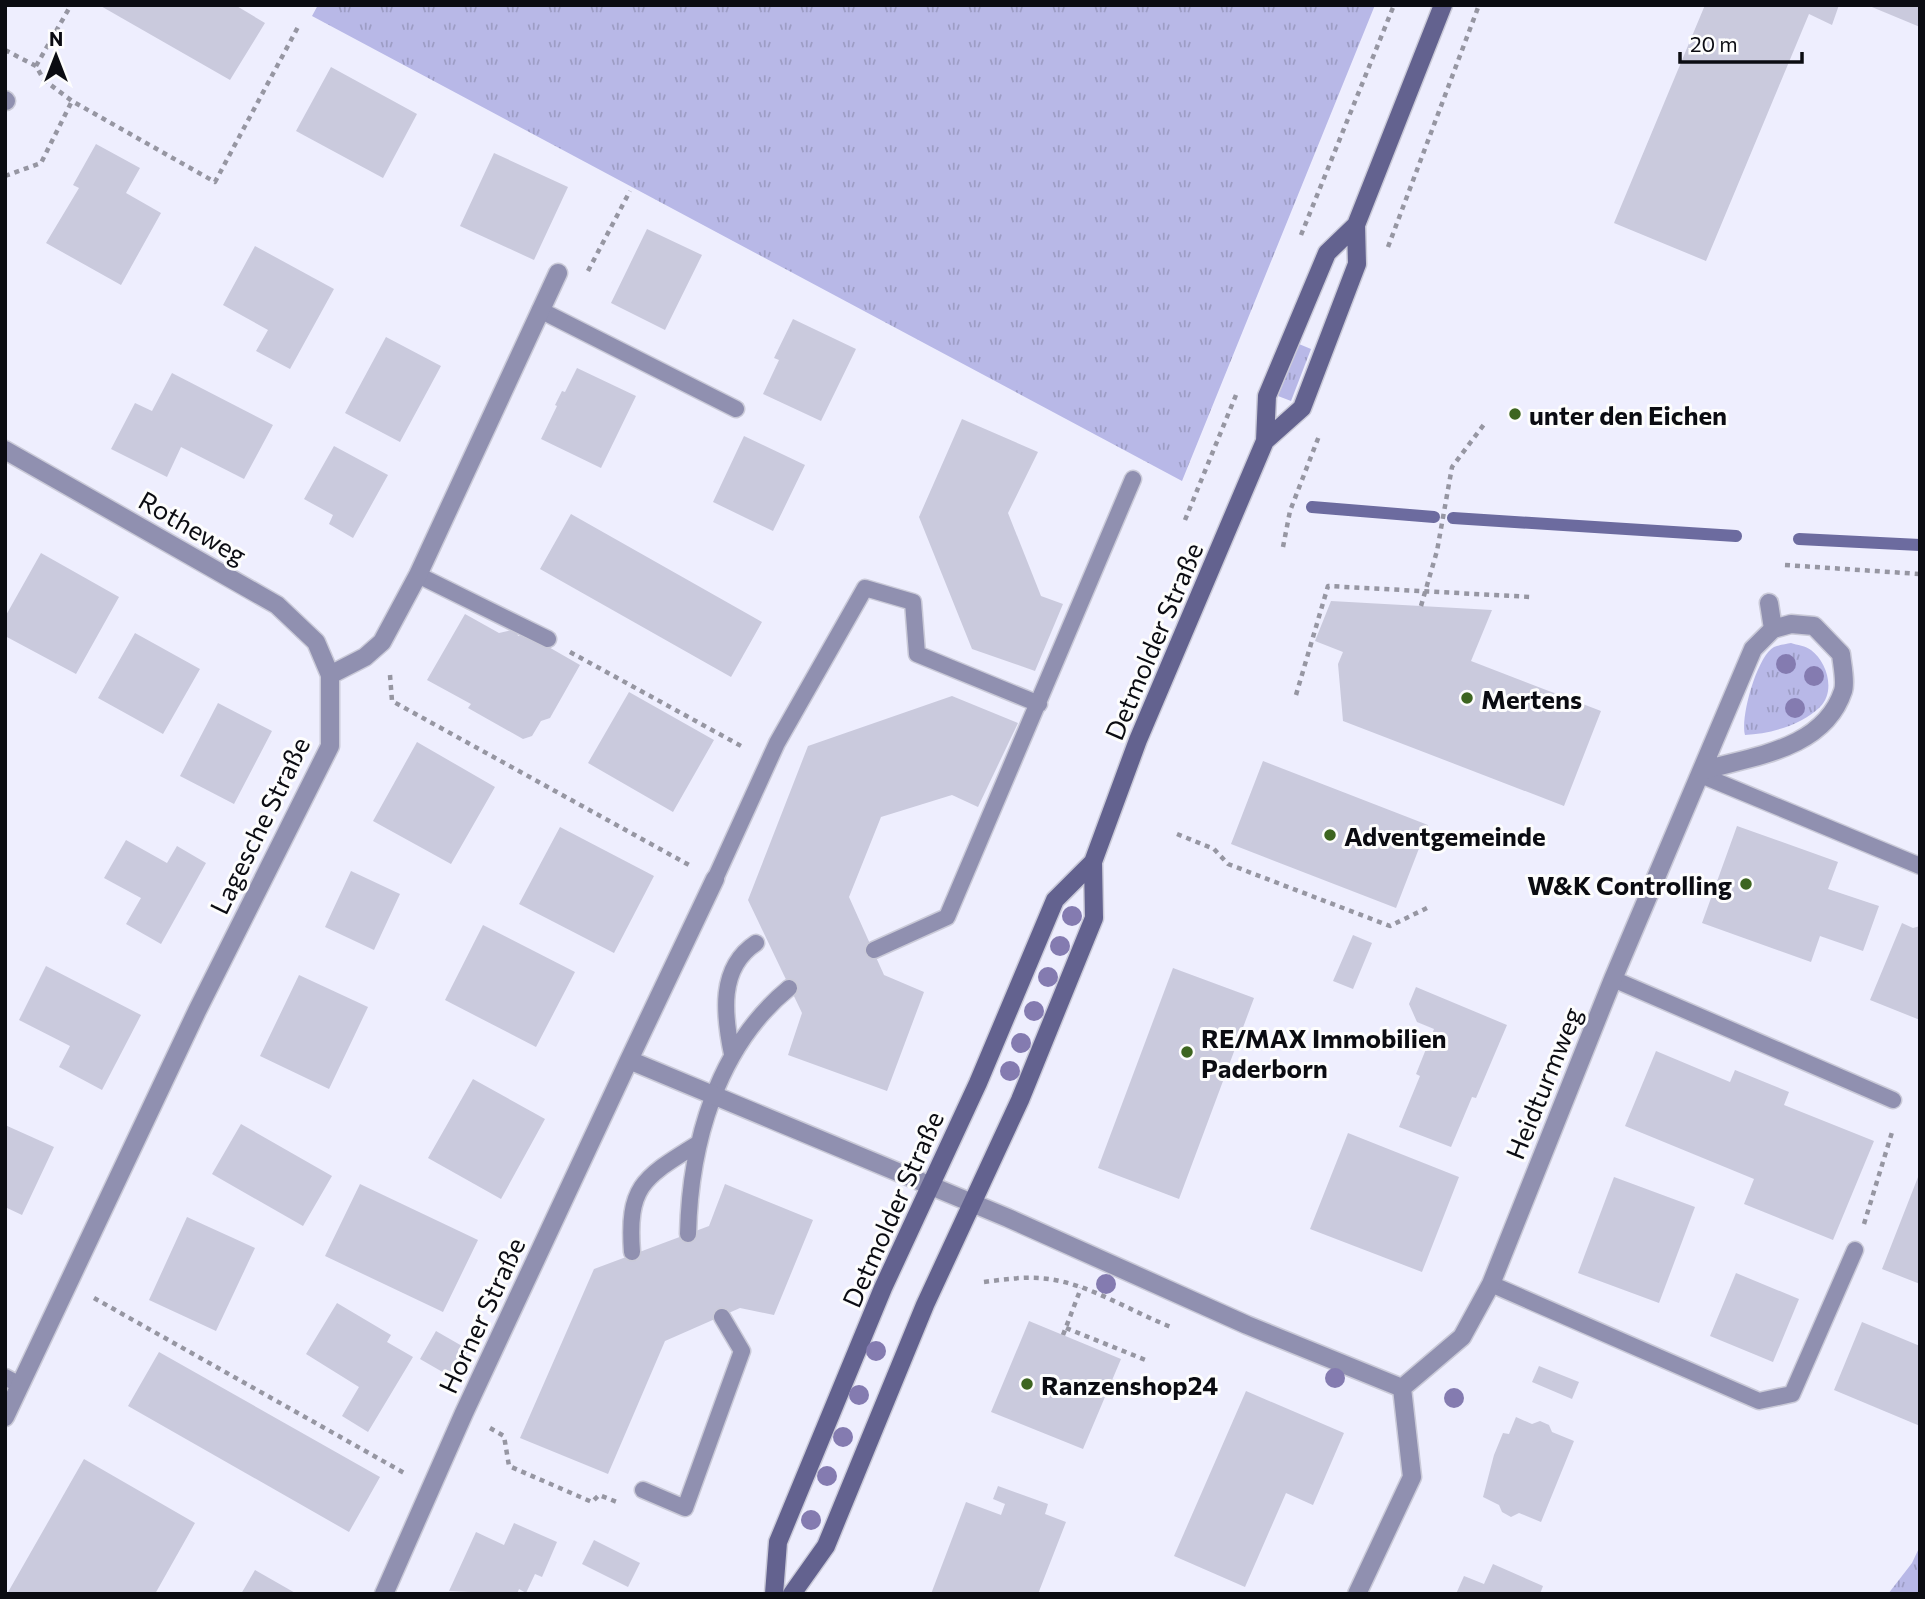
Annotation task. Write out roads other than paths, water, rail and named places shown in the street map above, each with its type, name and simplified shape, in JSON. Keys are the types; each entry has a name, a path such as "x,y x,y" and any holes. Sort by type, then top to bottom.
{"main road":[{"name":"Detmolder Straße","path":"1265,441 1302,408 1357,264 1356,225 1443,5"},
{"name":"Detmolder Straße","path":"792,1594 826,1546 925,1306 1020,1100 1094,918 1093,862 1138,740 1265,441 1267,396 1326,253 1356,225"},
{"name":"Detmolder Straße","path":"774,1594 778,1542 883,1288 1055,900 1093,862"}],"street":[{"path":"330,675 365,657 382,642 418,575 558,273"},
{"name":"Rotheweg","path":"5,450 277,605 316,642 330,675"},
{"path":"1702,773 1800,743 1821,727 1844,691 1841,654 1814,626 1791,625 1773,629 1769,603"},
{"name":"Heidturmweg","path":"1402,1388 1462,1338 1491,1284 1613,979 1753,649 1773,629"},
{"name":"Lagesche Straße","path":"5,1417 13,1381 68,1284 197,1011 330,746 330,675"},
{"name":"Horner Straße","path":"384,1594 464,1413 715,879"},
{"path":"629,1060 973,1203 1247,1325 1402,1388 1412,1477 1357,1594"}],"lane":[{"path":"540,310 736,409"},
{"path":"874,950 947,917 1133,479"},
{"path":"418,575 548,639"},
{"path":"715,879 778,743 865,588 913,602 916,654 1039,704"},
{"path":"1702,773 1920,866"},
{"path":"732,1054 724,1013 731,971 745,951 756,943"},
{"path":"1613,979 1894,1101"},
{"path":"688,1234 689,1189 713,1097 732,1054 768,1006 789,988"},
{"path":"632,1252 630,1226 635,1199 649,1175 699,1143"},
{"path":"1491,1284 1759,1401 1791,1394 1855,1250"},
{"path":"643,1490 685,1508 742,1351 722,1317"}],"waterway":[{"path":"1312,507 1434,517"},
{"path":"1453,518 1736,536"},
{"path":"1799,539 1920,545"}],"place":[{"name":"unter den Eichen","path":"1515,414"},
{"name":"Mertens","path":"1467,698"},
{"name":"Adventgemeinde","path":"1330,835"},
{"name":"W&K Controlling","path":"1746,884"},
{"name":"RE/MAX Immobilien Paderborn","path":"1187,1052"},
{"name":"Ranzenshop24","path":"1027,1384"}]}
